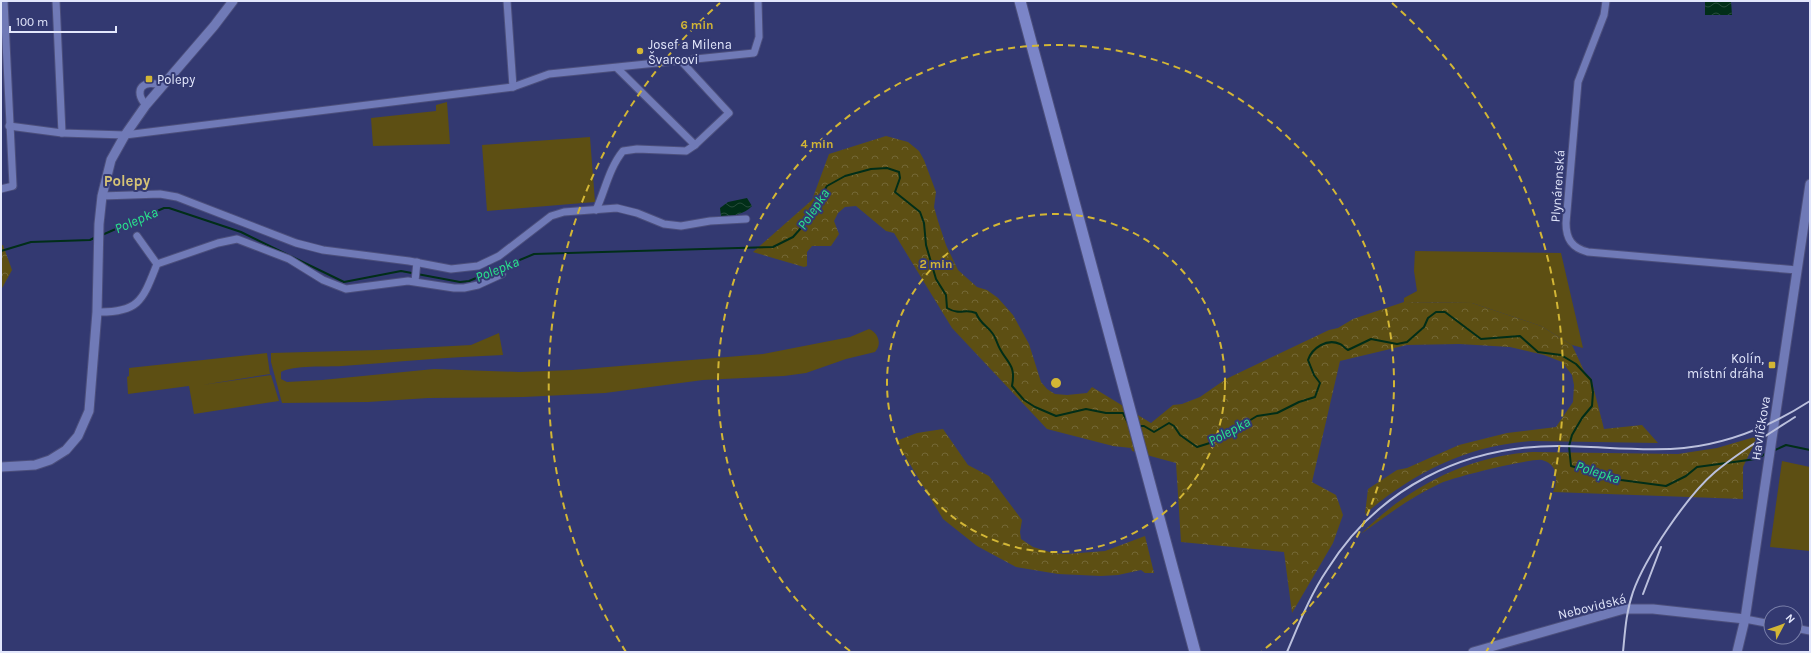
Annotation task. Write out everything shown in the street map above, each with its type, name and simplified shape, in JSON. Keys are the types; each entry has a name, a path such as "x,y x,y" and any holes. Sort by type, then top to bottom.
{"main road":[{"path":"1020,1 1194,652"}],"street":[{"path":"1,189 13,186 4,1"},
{"path":"56,1 62,133"},
{"path":"1,467 35,465 50,460 66,450 78,436 90,411 97,312 99,224 102,196 111,160 124,135 146,105 214,26 233,1"},
{"path":"507,1 513,87"},
{"path":"9,126 62,133 124,135 513,87 549,74 754,53 759,37 758,1"},
{"name":"Plynárenská","path":"1606,1 1604,16 1582,69 1576,97 1566,223 1567,236 1570,243 1581,250 1588,252 1797,270"},
{"path":"596,210 616,160 623,151 637,149 686,151 695,145 729,112 681,61"},
{"path":"617,68 695,145"},
{"path":"146,105 140,99 139,92 142,87 147,83 154,83 162,86"},
{"name":"Havlíčkova","path":"1737,652 1745,619 1810,184"},
{"path":"102,196 160,194 177,197 296,243 323,250 451,269 478,266 499,256 551,216 564,212 617,208 637,213 664,224 681,226 710,221 746,219"},
{"path":"137,236 157,264"},
{"path":"97,312 122,311 138,302 145,293 157,264 218,243 237,239 289,259 323,280 342,288 351,289 415,279 448,287 464,288 502,274"},
{"path":"415,279 416,265"},
{"name":"Nebovidská","path":"1473,652 1624,609 1653,609 1745,619"},
{"path":"1745,619 1763,622"}],"green space":[{"path":"447,102 450,144 373,146 371,118 436,111 436,105"},
{"path":"886,136 908,142 919,151 936,192 934,207 938,221 946,245 958,270 977,287 987,290 998,298 1013,315 1029,344 1041,382 1047,389 1055,394 1067,395 1087,393 1092,387 1151,423 1173,405 1182,404 1200,397 1226,379 1329,330 1338,328 1353,319 1404,302 1472,303 1541,326 1572,345 1585,373 1591,378 1604,429 1642,425 1658,443 1533,441 1486,448 1443,463 1403,485 1365,514 1368,489 1397,470 1407,468 1459,445 1507,433 1556,427 1573,402 1574,385 1572,375 1562,362 1544,355 1510,347 1459,344 1407,345 1340,361 1312,482 1336,495 1343,515 1333,543 1292,613 1284,552 1181,542 1176,463 1132,451 1131,448 1113,446 1047,429 952,328 894,233 886,231 856,206 845,207 838,213 834,221 839,234 831,246 812,246 807,252 807,266 804,267 753,252 812,200 829,154"},
{"path":"590,137 595,202 487,211 482,145"},
{"path":"1,245 3,245 12,270 1,290"},
{"path":"1415,251 1561,253 1583,348 1572,345 1541,326 1472,303 1404,302 1404,298 1417,291 1414,271"},
{"path":"869,329 875,333 878,339 879,343 875,352 846,359 806,373 784,376 703,380 605,393 524,397 428,398 368,402 282,403 271,362 271,353 379,350 471,345 499,333 503,355 342,366 302,367 281,372 281,379 287,382 322,380 434,369 519,372 572,370 763,354 850,337"},
{"path":"267,353 270,374 202,385 271,375 279,401 194,414 189,386 128,394 127,377 129,376 129,368"},
{"path":"943,429 968,465 989,476 1022,520 1020,532 1021,539 1033,547 1053,553 1067,554 1105,551 1145,536 1154,573 1145,573 1141,570 1118,575 1101,576 1058,574 1016,567 977,546 943,519 896,441 917,433"},
{"path":"1758,436 1743,467 1743,499 1553,492 1556,482 1554,469 1547,462 1535,460 1492,468 1441,483 1410,500 1361,534 1379,517 1419,488 1462,467 1485,460 1533,452 1678,454 1717,448"},
{"path":"1782,461 1810,467 1810,551 1770,547"}],"water":[{"path":"1705,1 1731,1 1732,15 1705,15"},
{"path":"747,198 752,206 749,209 738,214 721,216 720,208 728,202"}],"waterway":[{"name":"Polepka","path":"102,235 164,208 169,208 241,232 344,282 401,271 460,282 469,281 534,254 773,247 793,237 801,228 827,186 845,176 871,169 887,168 899,172 900,178 895,192 920,212 924,223 926,245 936,279 946,295 947,308 959,312 968,311 976,313 980,320 995,337 1000,349 1012,369 1012,386 1024,400 1035,407 1056,416 1086,409 1106,413 1123,413 1129,425"},
{"name":"Polepka","path":"1,251 31,242 90,240 96,237"},
{"name":"Polepka","path":"1139,426 1144,426 1154,432 1169,423 1174,426 1180,435 1197,447 1213,442 1223,433 1229,433 1257,416 1277,413 1299,402 1315,397 1320,383 1314,375 1308,360 1316,348 1321,345 1335,342 1341,344 1348,350 1371,339 1397,344 1407,342 1424,327 1428,318 1436,312 1445,312 1481,339 1520,336 1538,352 1561,355 1576,364 1591,380 1593,392 1592,406 1582,418 1572,435 1569,446 1571,466 1621,480 1666,486 1686,476 1697,467 1756,459 1767,453"},
{"name":"Polepka","path":"1773,451 1786,445 1810,450"}],"railway":[{"path":"1287,652 1315,589 1348,541 1371,516 1397,495 1426,477 1457,464 1489,454 1523,448 1574,446 1669,449 1701,446 1734,438 1765,426 1810,401"},
{"path":"1623,652 1627,614 1633,592 1647,562 1668,528 1692,496 1715,472 1743,451 1795,417"},
{"path":"1643,594 1661,547"}],"place":[{"name":"Josef a Milena Švarcovi","path":"640,51"},
{"name":"Polepy","path":"149,79"},
{"name":"Kolín, místní dráha","path":"1772,365"}],"district":[{"name":"Polepy","path":"127,181"}]}
